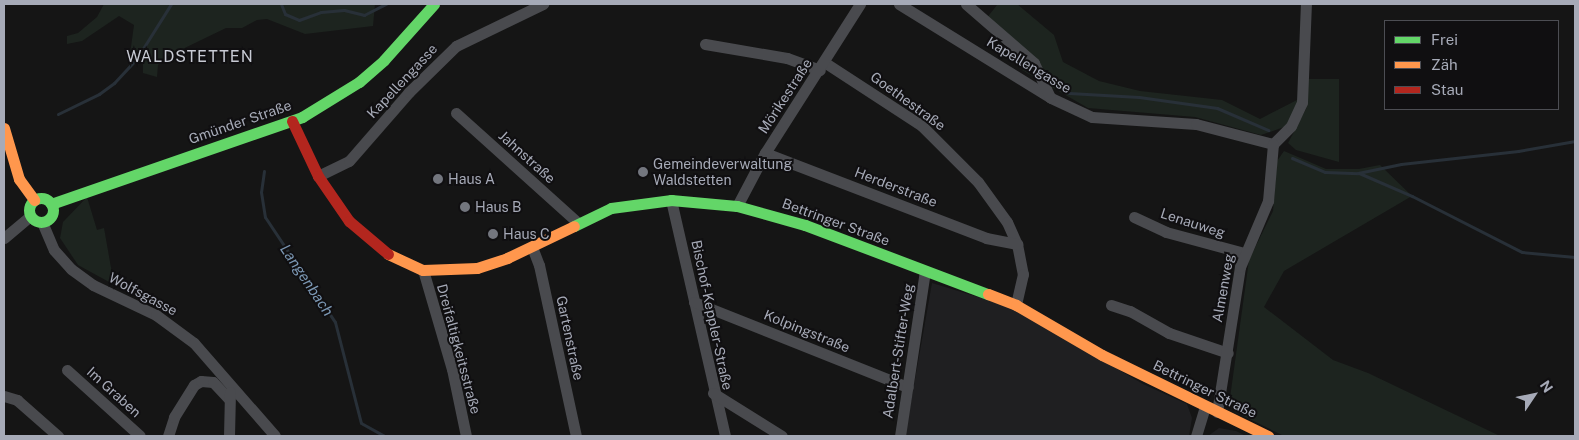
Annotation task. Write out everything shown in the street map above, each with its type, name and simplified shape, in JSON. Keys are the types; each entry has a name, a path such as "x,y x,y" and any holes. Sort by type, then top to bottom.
{"street":[{"name":"Gmünder Straße","path":"52,204 292,122 372,71 404,40 434,4"},
{"name":"Kapellengasse","path":"318,176 349,161 409,92 456,46 543,4"},
{"name":"Mörikestraße","path":"737,206 765,153 860,4"},
{"name":"Kapellengasse","path":"899,4 1051,98 1092,117 1196,124 1273,144"},
{"path":"966,4 1034,63 1051,98"},
{"path":"1273,144 1291,126 1302,102 1306,4"},
{"name":"Goethestraße","path":"705,44 822,66 890,103 952,152 1007,222 1017,244 1023,274 1016,305"},
{"name":"Jahnstraße","path":"456,113 578,223"},
{"name":"Bettringer Straße","path":"292,122 318,176 350,221 374,246 393,259 423,270 477,268 532,247 612,208 671,200 737,206 805,225 1016,305 1102,355 1268,436"},
{"path":"5,132 19,179 34,200"},
{"name":"Almenweg","path":"1217,412 1244,253 1260,223 1268,201 1273,144"},
{"name":"Herderstraße","path":"765,153 986,238 1017,244"},
{"path":"42,197 52,204 51,215 42,222 30,216 28,209 34,200 42,197"},
{"name":"Bischof-Keppler-Straße","path":"671,200 713,393 725,436"},
{"path":"4,238 30,216"},
{"name":"Lenauweg","path":"1134,216 1166,232 1244,253"},
{"name":"Wolfsgasse","path":"42,222 54,250 71,269 93,285 156,315 194,343 275,436"},
{"name":"Gartenstraße","path":"532,247 539,265 576,436"},
{"name":"Dreifaltigkeitsstraße","path":"423,270 452,370 466,436"},
{"name":"Adalbert-Stifter-Weg","path":"900,436 925,271"},
{"name":"Kolpingstraße","path":"694,302 908,387"},
{"path":"1111,305 1130,311 1169,333 1228,353"},
{"name":"Im Graben","path":"67,370 140,436"},
{"path":"168,436 174,417 194,385 200,381 213,382 228,398"},
{"path":"229,436 228,398 233,386"},
{"path":"713,393 782,436"},
{"path":"4,396 18,400 58,436"},
{"path":"1196,436 1205,406"}],"shaded area":[{"path":"104,4 375,4 373,26 305,34 267,19 257,20 242,28 226,28 164,58 158,65 157,77 143,73 143,57 130,54 134,25 119,16 82,41 67,44 67,36 78,33 97,17"},
{"path":"1017,4 1054,35 1063,62 1099,81 1140,91 1222,100 1260,119 1299,99 1287,126 1261,135 1195,117 1088,108 1022,70 1034,58 986,19 997,5"},
{"path":"1308,79 1339,79 1339,162 1296,150 1288,143 1306,109"},
{"path":"1284,151 1326,169 1359,169 1380,165 1412,196 1284,271 1264,307 1333,360 1368,373 1500,436 1284,436 1235,412 1229,405 1249,260 1273,211 1277,161"},
{"path":"87,197 97,230 104,228 113,279 109,282 78,265 60,238 63,222"},
{"path":"932,283 1014,308 1143,384 1187,404 1192,418 1189,436 905,436"},
{"path":"1219,428 1236,431 1246,436 1208,436"}],"waterway":[{"path":"58,114 99,94 114,83 137,58 171,4"},
{"path":"281,4 285,14 299,20 321,12 344,10 364,15 386,4"},
{"path":"1069,93 1139,97 1217,108 1268,130"},
{"path":"1292,158 1325,172 1358,173 1401,164 1518,151 1575,141"},
{"name":"Langenbach","path":"264,171 261,192 265,217 335,322 361,423 384,436"},
{"path":"1359,173 1412,196 1522,252 1575,257"}],"traffic: fast":[{"path":"51,204 302,117 359,82 384,60 434,4"},
{"path":"41,198 50,201 53,210 50,219 41,222 32,219 29,210 32,201 41,198"},
{"path":"574,226 611,208 671,200 737,206 805,225 988,294"}],"traffic: slow":[{"path":"4,128 19,179 34,200"},
{"path":"388,254 423,270 477,268 507,258 574,226"},
{"path":"988,294 1016,305 1102,355 1268,436"}],"traffic: jam":[{"path":"292,121 318,176 349,221 388,254"}],"place":[{"name":"Gemeindeverwaltung Waldstetten","path":"643,172"},
{"name":"Haus A","path":"438,179"},
{"name":"Haus B","path":"465,207"},
{"name":"Haus C","path":"493,234"}],"district":[{"name":"WALDSTETTEN","path":"190,57"}]}
